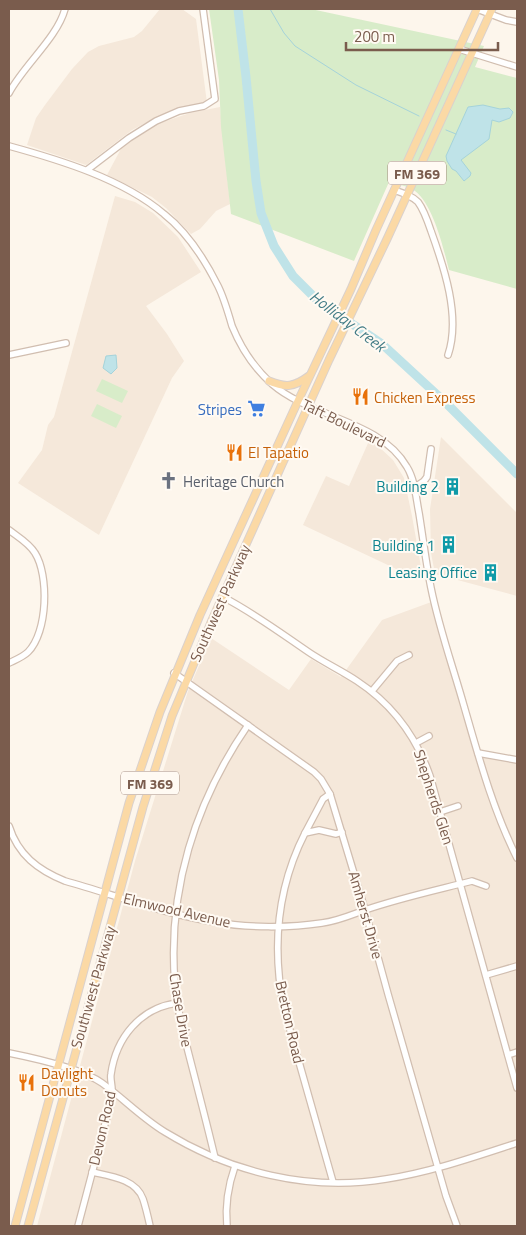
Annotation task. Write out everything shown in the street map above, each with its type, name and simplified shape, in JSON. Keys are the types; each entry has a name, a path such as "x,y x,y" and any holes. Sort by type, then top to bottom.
{"main road":[{"name":"Southwest Parkway","path":"16,1226 129,803 174,673 351,289 477,9"},
{"name":"Southwest Parkway","path":"28,1226 143,807 185,681 329,360 491,11"},
{"path":"268,381 288,386 298,384 311,374"},
{"path":"258,489 270,492"},
{"path":"151,736 164,740"}],"street":[{"path":"9,93 20,75 60,23 65,9"},
{"path":"87,170 129,138 156,121 179,111 204,106 216,99 203,9"},
{"path":"477,9 491,11 517,22"},
{"path":"459,49 517,67"},
{"name":"Taft Boulevard","path":"9,146 87,170 147,201 164,213 178,227 196,251 218,287 233,328 246,353 268,381 298,401 378,438 392,448 408,467 415,487 434,601 494,802 517,858"},
{"path":"394,190 407,194 418,202 441,259 448,282 451,312 451,338 448,356"},
{"path":"9,355 66,343"},
{"path":"415,487 427,477 431,449"},
{"path":"9,530 35,553 42,567 44,584 43,614 37,638 28,652 9,663"},
{"name":"Shepherds Glen","path":"223,596 262,619 322,661 372,691 394,712 416,743 426,765 440,812 517,1088"},
{"path":"372,691 397,661 408,655"},
{"name":"Amherst Drive","path":"174,673 314,772 321,779 330,794 446,1196 457,1226"},
{"name":"Chase Drive","path":"215,1158 177,1003 174,955 176,913 190,841 199,814 210,788 232,748 248,725"},
{"path":"416,743 429,736"},
{"path":"478,752 517,760"},
{"name":"Bretton Road","path":"330,794 323,799 292,861 281,899 277,953 284,1009 333,1182"},
{"path":"440,812 458,806"},
{"name":"Elmwood Avenue","path":"9,826 22,852 43,871 65,881 176,913 237,925 322,923 339,920 365,910 472,880 486,886"},
{"path":"305,832 319,830 336,834 342,832"},
{"path":"486,975 517,966"},
{"name":"Devon Road","path":"78,1226 112,1092 113,1061 124,1037 133,1026 150,1012 160,1007 177,1003"},
{"path":"508,1055 517,1052"},
{"path":"9,1053 70,1069 92,1078 160,1129 192,1148 235,1166 275,1177 303,1181 350,1183 385,1180 438,1167 517,1143"},
{"path":"227,1226 228,1189 235,1166"},
{"path":"92,1172 127,1181 137,1188 143,1197 150,1226"}],"shaded area":[{"path":"160,9 182,9 196,19 207,103 174,110 157,117 132,130 86,165 27,145 36,118 72,69 88,52 99,46 134,37 142,31"},
{"path":"220,107 230,204 216,211 200,229 191,234 166,208 152,197 107,175 123,145 154,125 190,113"},
{"path":"115,196 135,202 153,213 178,237 201,272 146,306 184,361 172,378 99,535 18,483 42,450 48,425 54,417"},
{"path":"441,437 517,513 517,596 435,574 431,553 430,509"},
{"path":"369,441 379,447 393,460 404,478 423,578 409,575 303,525 326,476 349,486"},
{"path":"434,601 478,752 517,762 517,1226 37,1226 135,861 188,691 211,638 289,690 311,659 341,677 382,620"}],"green space":[{"path":"209,9 311,9 484,46 475,67 517,78 517,289 449,270 437,228 427,206 415,191 399,184 389,182 354,261 231,214 221,127 219,80"},
{"path":"102,379 128,391 122,403 96,391"},
{"path":"97,404 122,416 116,428 91,416"}],"water":[{"path":"483,105 500,109 509,108 513,112 510,118 499,122 492,120 489,139 461,160 471,173 464,181 452,169 446,156 468,107"},
{"path":"116,355 117,368 111,374 103,368 106,356"}],"waterway":[{"name":"Holliday Creek","path":"238,9 256,181 261,213 274,246 293,276 318,301 382,344 446,403 517,474"},
{"path":"270,9 284,33 295,46 356,85 419,116"},
{"path":"446,130 456,134"}],"place":[{"name":"Chicken Express","path":"360,397"},
{"name":"Stripes","path":"256,409"},
{"name":"El Tapatio","path":"234,452"},
{"name":"Heritage Church","path":"169,481"},
{"name":"Building 2","path":"453,486"},
{"name":"Building 1","path":"449,545"},
{"name":"Leasing Office","path":"491,572"},
{"name":"Daylight Donuts","path":"27,1082"}]}
